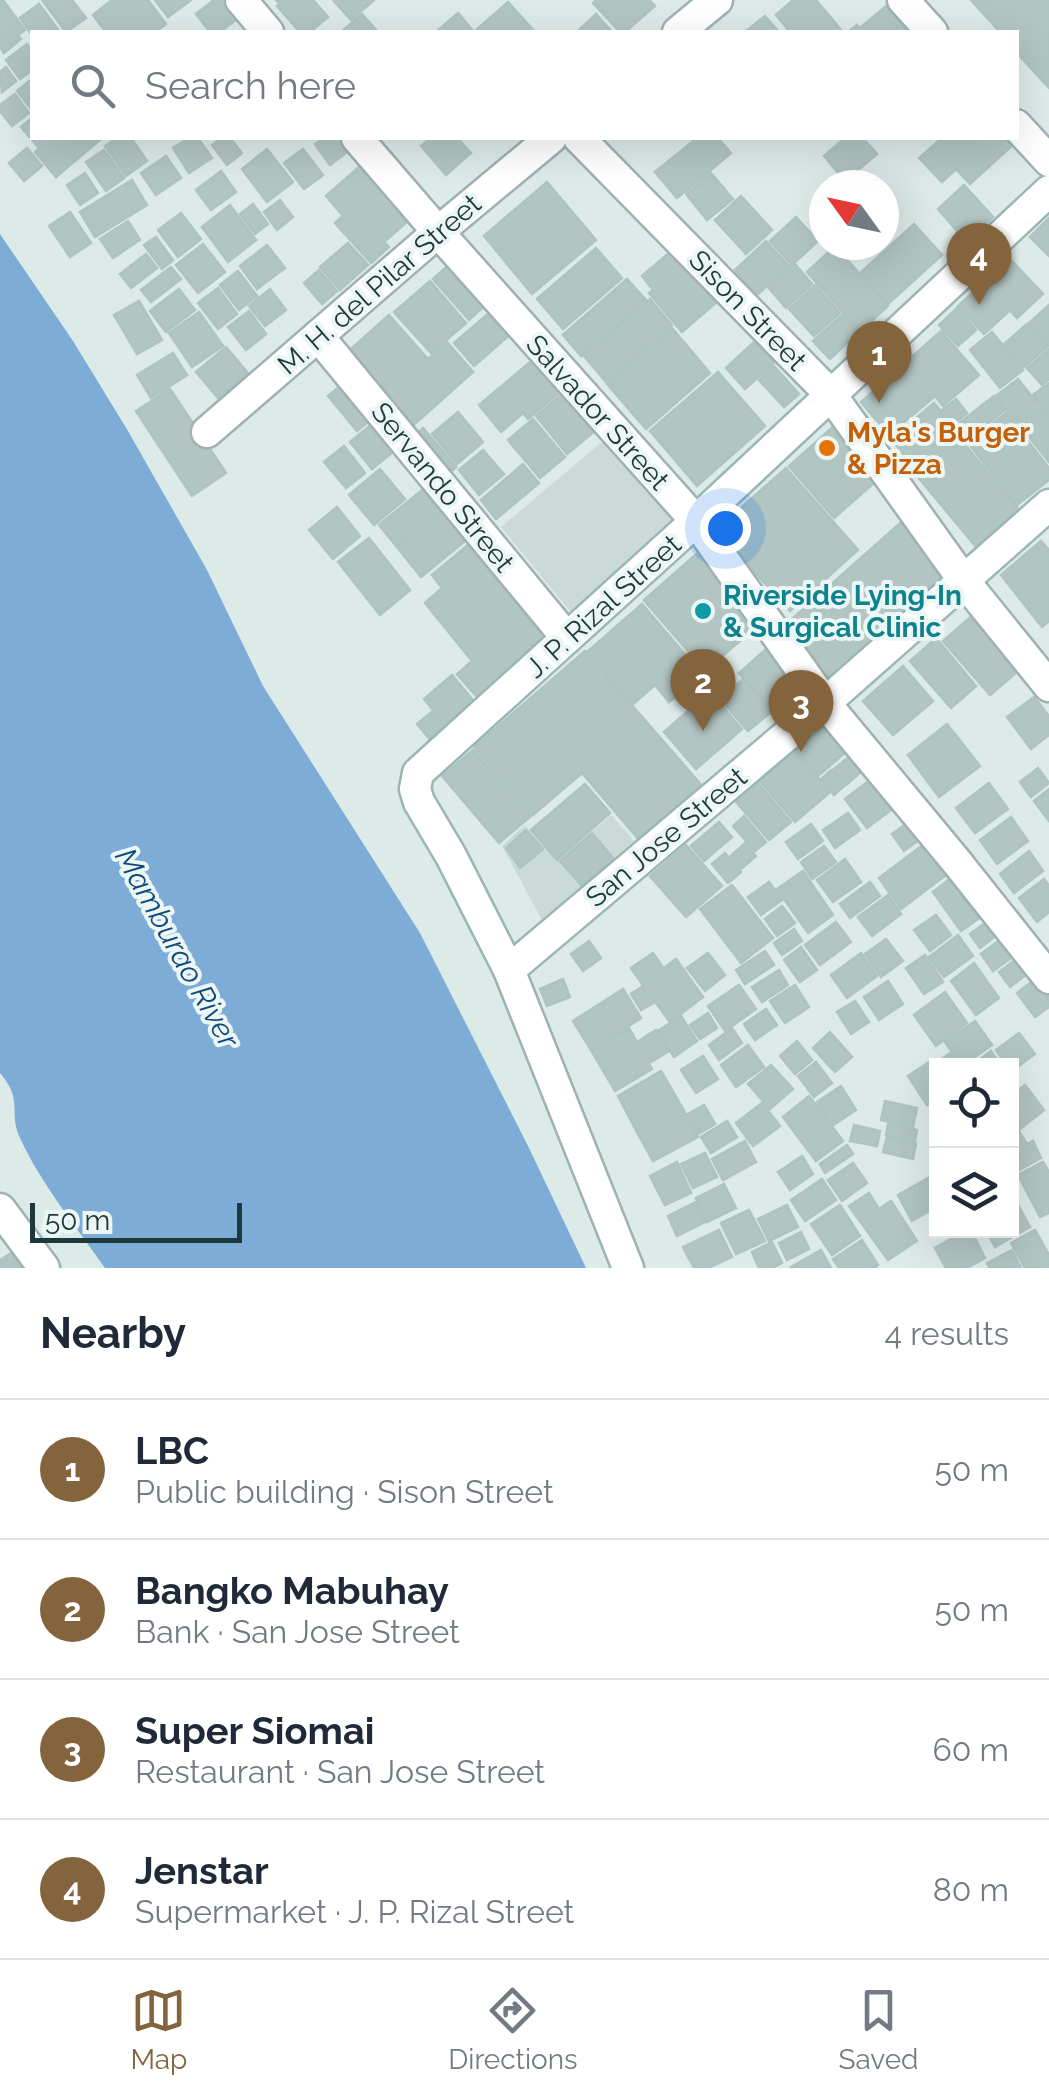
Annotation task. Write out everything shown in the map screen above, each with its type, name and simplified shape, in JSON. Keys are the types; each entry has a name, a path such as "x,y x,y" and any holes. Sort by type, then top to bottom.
{"street":[{"path":"240,0 266,30"},
{"path":"680,30 717,0"},
{"path":"903,0 930,30"},
{"path":"1019,129 1049,161"},
{"name":"Salvador Street","path":"359,140 696,521 824,703 1049,978"},
{"name":"M. H. del Pilar Street","path":"207,432 550,140"},
{"name":"Sison Street","path":"581,140 832,395 964,581 1049,686"},
{"name":"J. P. Rizal Street","path":"508,970 419,802 415,790 418,773 696,521 1049,191"},
{"name":"Servando Street","path":"318,336 567,638"},
{"name":"San Jose Street","path":"508,970 824,703 1049,505"},
{"path":"508,970 628,1268"},
{"path":"0,1209 44,1268"}],"shaded area":[{"path":"609,436 682,521 574,616 501,527"},
{"path":"611,815 634,841 542,920 502,846 525,825 557,862"}],"water":[{"name":"Mamburao River","path":"0,234 128,431 207,570 263,686 420,933 586,1268 105,1268 28,1155 17,1129 12,1091 0,1073"}],"building":[{"path":"0,0 25,30 18,35 21,39 4,53 0,47"},
{"path":"42,0 72,0 86,18 64,30"},
{"path":"112,0 148,0 166,24 158,30 104,30 93,15"},
{"path":"155,0 191,0 168,17"},
{"path":"214,0 229,0 241,16 223,30 208,30 196,14"},
{"path":"276,0 313,0 328,17 312,30 298,30 277,6 280,4"},
{"path":"333,0 374,0 351,20"},
{"path":"649,0 655,6 627,30 618,30 593,3"},
{"path":"793,0 816,0 841,30 788,30 776,15"},
{"path":"971,0 1049,0 1049,88 1019,55 1019,30 998,30"},
{"path":"508,2 533,30 476,30"},
{"path":"891,2 915,30 851,30 857,25 860,28"},
{"path":"39,4 58,30 30,32 20,18"},
{"path":"458,13 472,30 438,30"},
{"path":"362,14 376,30 343,30"},
{"path":"596,14 610,30 579,30"},
{"path":"765,16 777,30 748,30"},
{"path":"27,44 30,48 30,72 20,79 6,60"},
{"path":"6,67 16,81 2,92 0,72"},
{"path":"30,81 30,108 17,91"},
{"path":"15,94 29,113 12,126 0,105"},
{"path":"30,120 30,138 21,127"},
{"path":"32,140 100,140 56,177 35,152 39,148"},
{"path":"114,140 132,140 147,161 126,176 105,146"},
{"path":"186,140 199,140 212,158 189,173 173,148"},
{"path":"219,140 232,140 242,153 227,165 212,145"},
{"path":"321,140 342,140 350,150 330,165 315,144"},
{"path":"428,140 459,140 471,153 446,175 421,146"},
{"path":"695,140 720,140 731,153 677,198 655,172"},
{"path":"843,140 865,140 877,154 858,170 836,170 824,156"},
{"path":"940,140 1016,142 970,184 956,169 942,182 919,158"},
{"path":"27,148 42,166 24,181 9,163"},
{"path":"267,149 293,182 267,202 242,169"},
{"path":"303,149 323,175 304,189 284,163"},
{"path":"104,150 124,178 106,191 86,162"},
{"path":"166,156 181,178 156,195 141,173"},
{"path":"367,160 415,215 384,242 389,247 371,263 335,223 343,216 326,196"},
{"path":"221,171 236,192 211,210 196,190"},
{"path":"85,173 98,193 80,205 67,185"},
{"path":"711,173 733,199 707,220 686,194"},
{"path":"132,180 147,205 95,237 80,212"},
{"path":"547,182 596,240 532,294 484,236"},
{"path":"964,185 993,217 966,241 938,209"},
{"path":"741,196 772,230 746,254 715,220"},
{"path":"280,200 293,217 277,230 264,212"},
{"path":"253,204 268,224 255,234 240,214"},
{"path":"230,205 256,240 228,262 202,227"},
{"path":"70,212 91,243 70,257 49,226"},
{"path":"181,213 201,239 178,257 158,230"},
{"path":"796,217 809,231 809,249 792,265 770,241"},
{"path":"1049,218 1049,256 1030,237"},
{"path":"128,221 140,240 113,258 100,239"},
{"path":"914,224 942,255 888,304 860,273 874,260 899,260 899,238"},
{"path":"156,237 173,260 162,269 144,245"},
{"path":"766,241 789,266 757,295 735,270"},
{"path":"348,243 368,265 340,290 320,267"},
{"path":"203,244 225,272 198,293 176,265"},
{"path":"267,245 285,268 257,289 240,266"},
{"path":"676,247 720,299 682,332 649,293 653,290 642,276"},
{"path":"596,248 622,278 563,329 537,299"},
{"path":"146,254 157,268 131,288 120,274"},
{"path":"456,258 492,299 469,320 433,279"},
{"path":"1010,259 1043,294 1017,318 985,284"},
{"path":"820,260 847,260 888,306 860,331 807,272"},
{"path":"794,263 812,284 786,308 768,287"},
{"path":"171,267 181,279 151,302 141,290"},
{"path":"319,270 337,291 322,304 304,283"},
{"path":"238,271 257,296 239,310 220,285"},
{"path":"627,279 646,300 581,356 563,335"},
{"path":"430,281 466,323 431,353 394,312"},
{"path":"982,284 1008,312 984,334 958,306"},
{"path":"815,285 840,313 814,336 789,309"},
{"path":"218,288 237,314 218,329 198,303"},
{"path":"179,289 195,310 166,332 150,311"},
{"path":"270,289 286,310 265,326 249,306"},
{"path":"650,299 672,325 606,382 584,356"},
{"path":"139,301 162,340 137,354 114,315"},
{"path":"1049,305 1049,346 1029,323"},
{"path":"495,308 514,331 474,366 454,343"},
{"path":"957,308 976,330 958,346 939,325"},
{"path":"249,311 266,334 246,350 228,327"},
{"path":"199,312 223,346 192,367 169,333"},
{"path":"843,314 859,332 830,359 813,341"},
{"path":"389,315 428,359 447,342 473,372 408,430 343,356"},
{"path":"1027,324 1047,347 1024,367 1004,344"},
{"path":"672,328 710,373 646,429 607,384"},
{"path":"941,331 979,375 943,406 935,396 889,435 861,402"},
{"path":"992,332 1023,370 1000,388 970,350"},
{"path":"756,340 775,362 745,389 726,368"},
{"path":"226,347 248,373 218,398 196,372"},
{"path":"1049,349 1049,379 1042,385 1027,368"},
{"path":"173,353 187,375 151,398 137,375"},
{"path":"540,354 567,386 528,419 523,413 501,432 479,405"},
{"path":"774,366 799,394 784,407 759,380"},
{"path":"718,372 765,426 697,486 650,431"},
{"path":"1018,379 1038,404 1016,422 996,396"},
{"path":"345,382 374,417 357,431 328,396"},
{"path":"1049,383 1049,415 1033,395"},
{"path":"569,388 601,426 567,454 536,416"},
{"path":"170,389 226,473 192,496 136,411"},
{"path":"994,396 1005,410 965,442 954,427"},
{"path":"956,399 967,413 908,460 891,439 934,403 941,411"},
{"path":"1040,406 1049,417 1049,462 1018,423"},
{"path":"458,412 483,442 457,464 432,434"},
{"path":"1006,413 1049,468 1049,480 1017,505 968,443"},
{"path":"378,419 400,446 372,469 350,442"},
{"path":"533,419 565,457 540,478 508,440"},
{"path":"836,424 882,476 834,518 789,466"},
{"path":"423,428 456,467 445,477 412,438"},
{"path":"951,428 1021,512 977,548 907,464"},
{"path":"344,446 365,473 346,488 324,462"},
{"path":"483,450 504,474 479,495 459,470"},
{"path":"523,464 539,483 496,519 481,500"},
{"path":"786,468 858,550 790,611 716,530"},
{"path":"380,469 405,499 374,525 349,495"},
{"path":"426,487 444,508 397,547 379,525"},
{"path":"337,507 360,536 333,559 309,530"},
{"path":"441,511 465,541 421,577 397,547"},
{"path":"906,518 955,573 833,682 784,626"},
{"path":"369,538 410,590 380,615 338,562"},
{"path":"474,540 553,636 477,697 457,674 472,661 425,603 442,588 432,575"},
{"path":"1041,541 1049,550 1049,621 1042,627 1001,575"},
{"name":"Riverside Lying-In & Surgical Clinic","path":"701,550 762,622 705,671 644,600"},
{"path":"642,604 702,674 669,702 655,685 633,704 587,652"},
{"path":"981,608 1018,650 1005,661 1016,673 990,695 943,641"},
{"path":"936,638 976,686 951,708 910,661"},
{"path":"773,643 814,690 780,719 739,673"},
{"path":"585,651 703,787 640,841 582,773 533,815 474,747"},
{"path":"903,666 933,701 893,735 863,701"},
{"path":"452,675 476,704 448,728 424,699"},
{"path":"743,679 771,712 748,731 720,699"},
{"path":"710,692 742,729 696,769 664,732"},
{"path":"1034,697 1049,716 1049,735 1031,749 1007,717"},
{"path":"433,711 447,730 432,742 417,724"},
{"path":"832,718 854,745 818,776 796,750"},
{"path":"947,724 980,766 939,797 908,755"},
{"path":"794,749 830,792 795,822 759,780"},
{"path":"473,750 531,816 499,843 442,776"},
{"path":"851,755 863,770 846,785 833,770"},
{"path":"1038,768 1049,783 1031,797 1020,782"},
{"path":"831,770 844,786 834,795 820,780"},
{"path":"874,777 895,807 867,828 845,799"},
{"path":"758,783 791,822 769,840 736,802"},
{"path":"989,783 1008,809 975,833 956,808"},
{"path":"585,784 610,813 557,860 531,830"},
{"path":"1049,789 1049,821 1034,801"},
{"path":"848,813 860,830 835,848 823,830"},
{"path":"744,816 766,842 755,851 733,826"},
{"path":"916,817 928,833 904,851 892,834"},
{"path":"1011,817 1028,841 997,864 980,840"},
{"path":"719,822 732,837 704,861 691,846"},
{"path":"811,824 823,841 798,859 786,842"},
{"path":"526,830 543,849 520,868 506,848"},
{"path":"592,833 614,859 582,886 560,861"},
{"path":"745,843 756,856 741,869 731,856"},
{"path":"686,845 722,886 686,917 650,876"},
{"path":"923,845 946,875 901,909 879,878"},
{"path":"824,846 836,862 812,879 801,862"},
{"path":"1029,851 1043,871 1014,893 1000,874"},
{"path":"725,853 741,872 728,883 712,864"},
{"path":"845,859 861,882 833,902 817,880"},
{"path":"803,871 833,915 808,933 777,889"},
{"path":"959,872 988,912 961,931 933,892"},
{"path":"1044,879 1049,886 1049,912 1037,922 1019,898"},
{"path":"769,882 782,900 761,915 748,897"},
{"path":"870,882 880,896 850,918 840,904"},
{"path":"732,885 773,938 741,963 700,909"},
{"path":"888,895 901,914 872,936 858,917"},
{"path":"782,906 795,923 777,936 765,919"},
{"path":"936,915 951,935 930,951 914,930"},
{"path":"996,915 1006,928 980,948 970,934"},
{"path":"836,922 851,942 820,965 805,945"},
{"path":"794,929 802,941 782,955 774,943"},
{"path":"1009,933 1022,950 993,971 981,954"},
{"path":"958,935 973,956 944,977 929,957"},
{"path":"886,939 903,961 881,977 865,954"},
{"path":"589,941 601,958 583,971 571,954"},
{"path":"801,947 817,970 800,982 784,960"},
{"path":"765,951 774,965 745,984 736,970"},
{"path":"1027,951 1038,966 1010,987 999,972"},
{"path":"653,953 664,969 642,984 631,968"},
{"path":"708,953 725,975 705,991 687,968"},
{"path":"861,953 877,976 847,998 831,975"},
{"path":"925,955 943,982 924,994 906,968"},
{"path":"676,959 703,997 670,1022 642,984"},
{"path":"974,963 999,998 976,1015 951,981"},
{"path":"779,970 788,985 762,1002 752,987"},
{"path":"1041,975 1049,986 1049,1007 1035,1017 1017,993"},
{"path":"563,979 570,997 547,1006 540,989"},
{"path":"888,981 903,1004 879,1020 864,997"},
{"path":"739,985 756,1009 725,1031 708,1006"},
{"path":"795,985 809,1007 785,1023 770,1001"},
{"path":"642,987 653,1003 641,1010 631,994"},
{"path":"623,989 641,1018 591,1050 573,1021"},
{"path":"945,992 967,1023 936,1046 914,1015"},
{"path":"855,1001 869,1022 851,1034 837,1012"},
{"path":"766,1009 777,1025 755,1040 744,1024"},
{"path":"708,1013 717,1028 700,1039 690,1025"},
{"path":"681,1016 697,1041 674,1057 658,1031"},
{"path":"975,1021 992,1045 973,1058 956,1058 945,1042"},
{"path":"629,1028 652,1069 615,1091 591,1050"},
{"path":"732,1028 742,1043 719,1060 709,1045"},
{"path":"656,1030 669,1051 651,1062 639,1041"},
{"path":"830,1032 852,1057 835,1072 813,1048"},
{"path":"1019,1033 1035,1054 1019,1066 1019,1058 1002,1058 996,1050"},
{"path":"797,1041 812,1060 795,1074 780,1056"},
{"path":"748,1045 764,1067 736,1087 721,1065"},
{"path":"703,1056 718,1079 696,1093 681,1070"},
{"path":"816,1062 832,1083 814,1097 798,1076"},
{"path":"929,1062 929,1104 927,1105 908,1076"},
{"path":"771,1065 793,1089 770,1109 748,1084"},
{"path":"661,1071 683,1109 638,1134 618,1096"},
{"path":"1025,1085 1044,1110 1019,1130 1019,1090"},
{"path":"841,1086 856,1110 832,1126 817,1102"},
{"path":"809,1096 843,1141 816,1161 783,1117"},
{"path":"885,1101 917,1108 913,1127 881,1120"},
{"path":"762,1103 780,1126 753,1146 736,1123"},
{"path":"704,1105 715,1124 698,1134 688,1114"},
{"path":"683,1109 698,1137 653,1161 638,1134"},
{"path":"727,1121 737,1137 711,1153 701,1137"},
{"path":"888,1124 917,1130 915,1142 886,1135"},
{"path":"854,1125 880,1131 877,1146 850,1141"},
{"path":"1019,1132 1027,1144 1033,1141 1041,1158 1019,1170"},
{"path":"887,1137 916,1144 913,1159 883,1152"},
{"path":"745,1141 756,1162 723,1180 712,1159"},
{"path":"847,1145 853,1154 825,1173 820,1164"},
{"path":"705,1153 717,1177 693,1188 681,1164"},
{"path":"802,1156 813,1174 790,1190 778,1172"},
{"path":"677,1162 691,1193 665,1205 650,1176"},
{"path":"1043,1162 1049,1172 1049,1213 1040,1217 1019,1174"},
{"path":"853,1163 867,1183 842,1201 828,1180"},
{"path":"929,1178 929,1211 912,1221 898,1195"},
{"path":"822,1179 836,1200 805,1221 791,1200"},
{"path":"724,1184 736,1208 707,1222 696,1198"},
{"path":"869,1193 879,1209 891,1201 917,1241 888,1260 849,1206"},
{"path":"696,1202 705,1222 677,1236 668,1216"},
{"path":"787,1205 798,1227 769,1241 758,1219"},
{"path":"840,1205 860,1236 832,1255 811,1224"},
{"path":"1019,1207 1030,1227 1019,1233"},
{"path":"749,1210 765,1241 736,1254 721,1223"},
{"path":"719,1230 732,1257 708,1268 694,1268 683,1247"},
{"path":"1035,1230 1049,1255 1048,1268 1025,1268 1011,1243"},
{"path":"801,1232 809,1249 787,1260 779,1243"},
{"path":"952,1238 975,1238 985,1258 967,1268 946,1268 935,1248"},
{"path":"990,1238 1011,1238 995,1247"},
{"path":"862,1240 878,1265 839,1268 833,1259"},
{"path":"772,1242 782,1263 759,1268 752,1252"},
{"path":"23,1246 32,1268 0,1268 0,1260"},
{"path":"821,1250 831,1268 791,1267"},
{"path":"1012,1250 1021,1268 990,1268 987,1263"}],"place":[{"name":"Jenstar","path":"979,305"},
{"name":"LBC","path":"879,403"},
{"name":"Myla's Burger & Pizza","path":"827,448"},
{"name":"Riverside Lying-In & Surgical Clinic","path":"703,611"},
{"name":"Bangko Mabuhay","path":"703,731"},
{"name":"Super Siomai","path":"801,752"}]}
